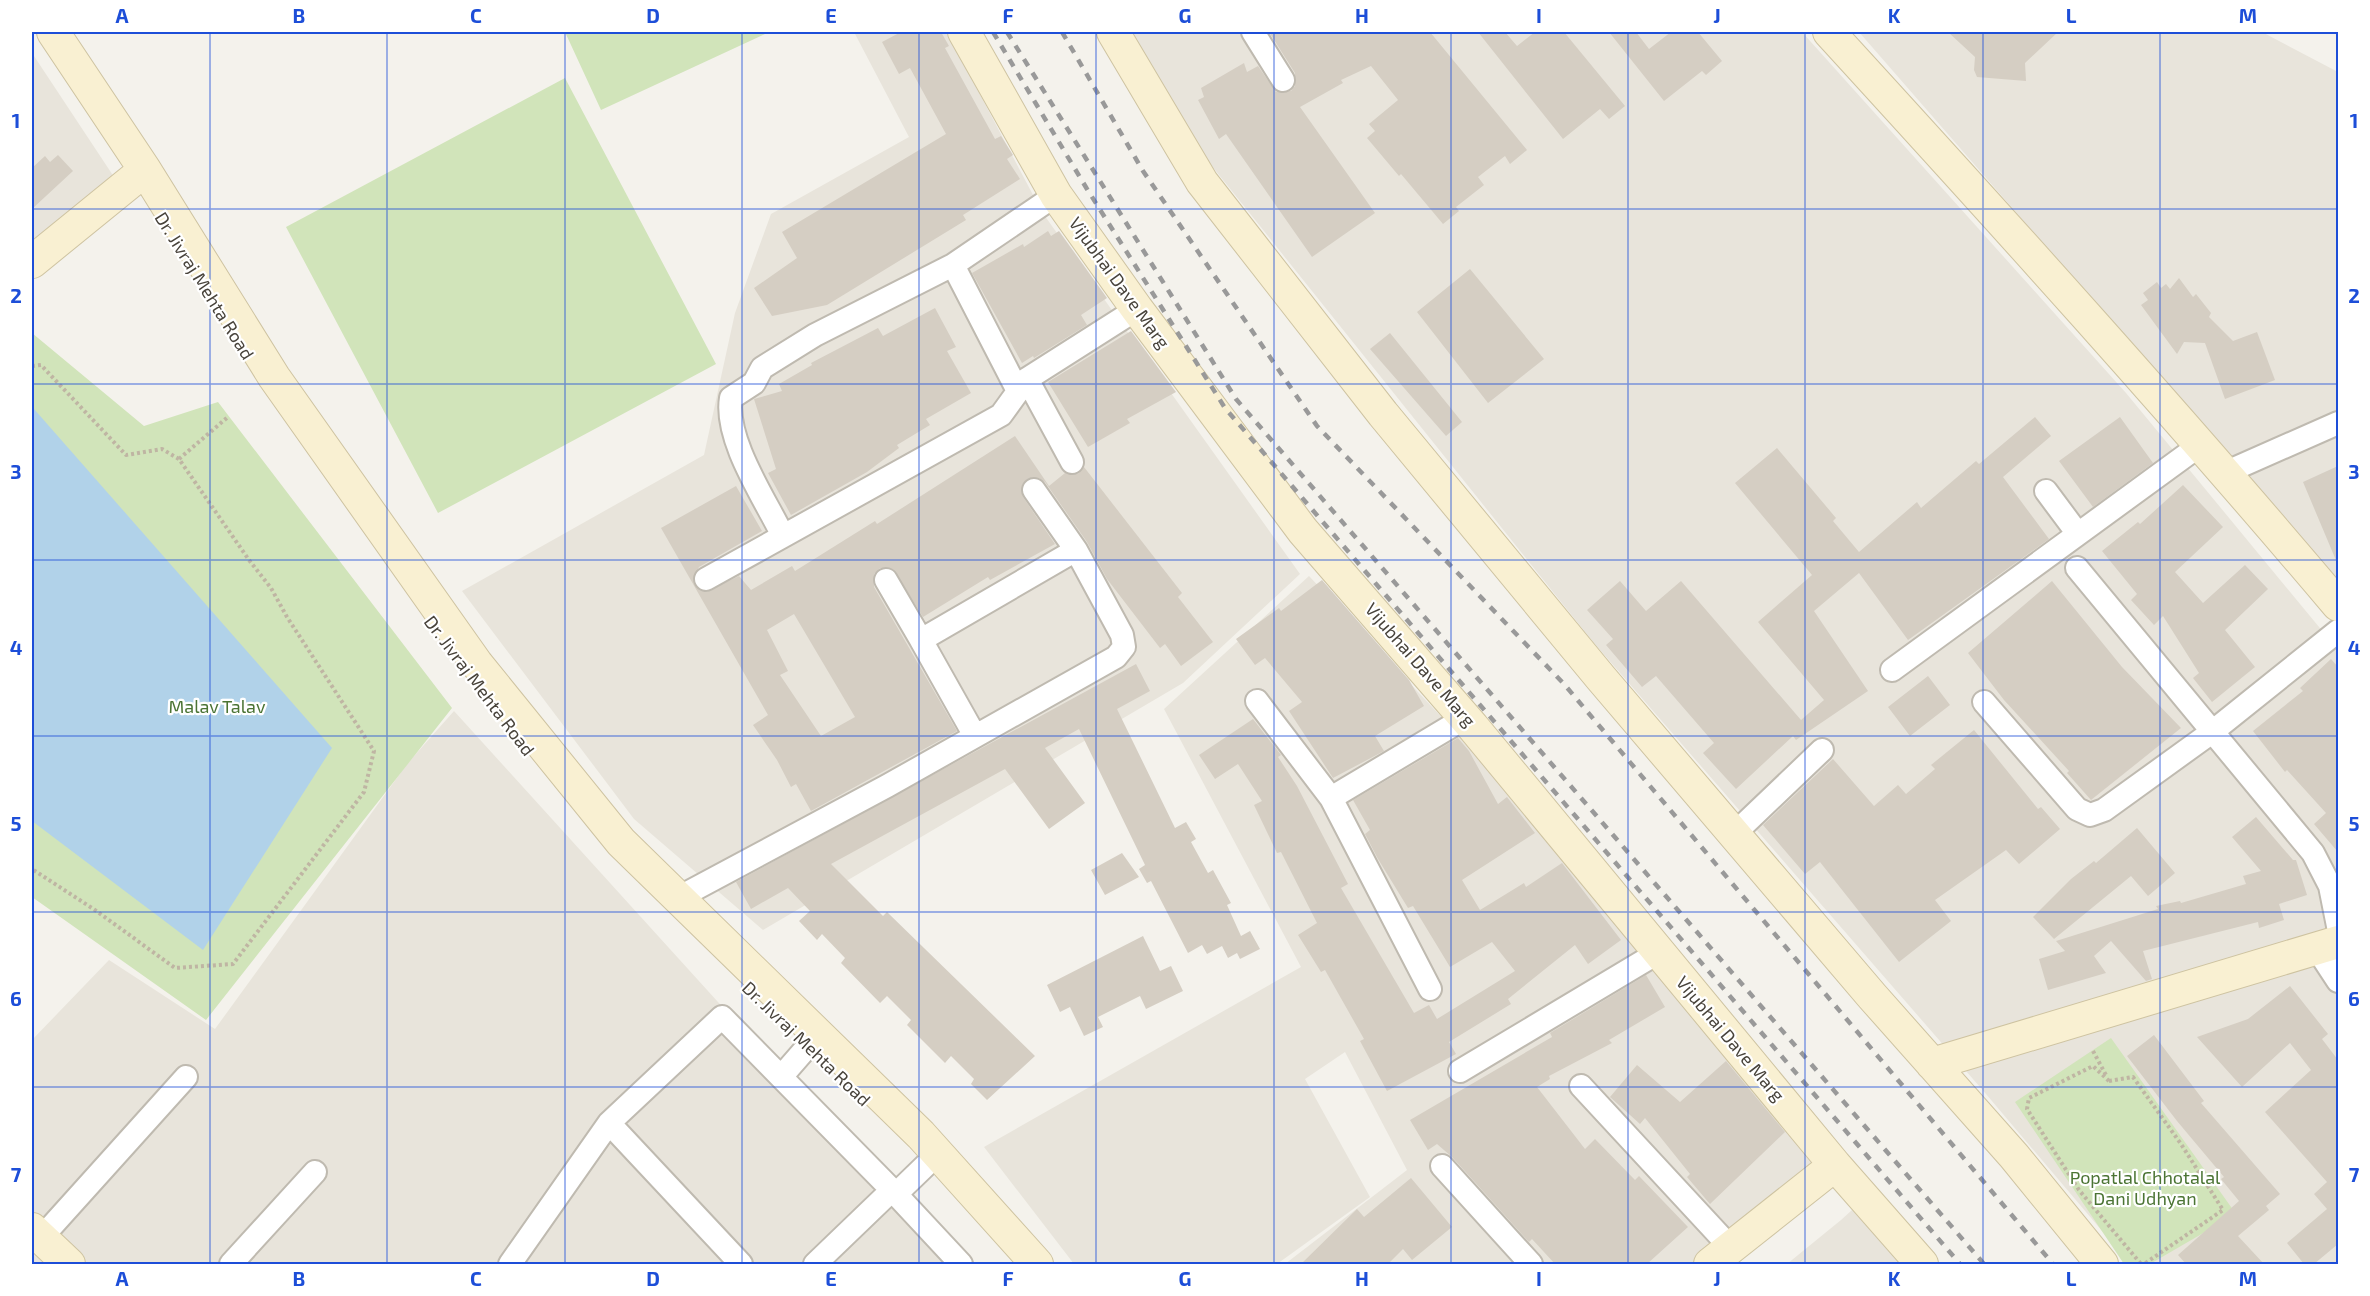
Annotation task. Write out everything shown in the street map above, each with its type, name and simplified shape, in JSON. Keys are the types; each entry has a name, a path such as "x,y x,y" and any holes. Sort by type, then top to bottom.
{"street":[{"name":"Dr. Jivraj Mehta Road","path":"38,32 141,174 266,386 468,676 611,857 891,1125 1015,1264"},
{"path":"53,32 141,174 274,376 477,664 621,842 921,1135 1037,1264"},
{"name":"Vijubhai Dave Marg","path":"964,32 1056,195 1137,309 1303,531 1465,718 1835,1165 1922,1264"},
{"path":"1113,32 1202,182 1383,414 1601,678 1932,1064 2014,1156 2102,1264"},
{"path":"1253,32 1283,80"},
{"path":"1829,32 2054,278 2200,445 2227,472 2338,605"},
{"path":"32,262 141,174"},
{"path":"783,536 738,445 728,414 731,398 754,383 762,368 815,335 953,265 1056,195"},
{"path":"953,265 1023,385 1072,462"},
{"path":"706,579 1001,415 1023,385 1137,309"},
{"path":"2227,472 2338,423"},
{"path":"1892,670 2200,445"},
{"path":"678,898 1116,657 1124,647 1122,635 1076,550 1034,490"},
{"path":"2046,491 2078,534"},
{"path":"921,640 1076,550"},
{"path":"2078,568 2313,853 2330,886 2338,926"},
{"path":"886,580 975,736"},
{"path":"1983,702 2077,809 2090,814 2104,810 2212,732 2338,631"},
{"path":"1257,701 1331,798 1430,988"},
{"path":"1331,798 1465,718"},
{"path":"1734,834 1822,750"},
{"path":"1932,1064 2328,946 2338,981"},
{"path":"1460,1071 1659,952"},
{"path":"510,1264 609,1123 723,1017 961,1264"},
{"path":"781,1077 808,1046"},
{"path":"69,1264 36,1234 186,1077"},
{"path":"1581,1086 1721,1256 1835,1165"},
{"path":"609,1123 741,1264"},
{"path":"815,1264 927,1165"},
{"path":"1442,1166 1531,1264"},
{"path":"231,1264 315,1172"}],"path":[{"path":"32,366 41,365 126,455 162,449 179,459 271,588 287,617 374,751 364,792 233,964 175,968 32,869"},
{"path":"179,459 229,416"},
{"path":"2093,1051 2109,1081"},
{"path":"2093,1066 2109,1081 2133,1077 2181,1144 2223,1210 2143,1264 2079,1190 2026,1109 2029,1098 2093,1066"}],"shaded area":[{"path":"854,32 947,32 1042,212 1300,574 1183,683 763,930 634,819 462,591 704,455 735,313 771,214 909,137"},
{"path":"1132,32 1802,32 2126,393 2338,650 2338,1264 2130,1264 1986,1094 1594,643 1203,155"},
{"path":"1859,32 2262,32 2338,72 2338,582"},
{"path":"32,53 116,180 32,247"},
{"path":"1309,576 1465,742 1818,1164 1701,1264 1285,1264 1407,1170 1345,1052 1305,1079 1370,1197 1277,1264 1074,1264 984,1147 1301,967 1164,709"},
{"path":"454,711 747,1034 970,1264 32,1264 32,1040 109,960 215,1029 407,764"},
{"path":"1852,1210 1901,1264 1787,1264 1841,1220"}],"green space":[{"path":"565,32 764,32 765,34 601,110"},
{"path":"565,78 716,364 438,513 286,227"},
{"name":"Malav Talav","path":"32,333 144,426 218,402 452,708 206,1020 32,897"},
{"name":"Popatlal Chhotalal Dani Udhyan","path":"2111,1038 2236,1214 2150,1264 2124,1264 2015,1102"}],"water":[{"path":"34,409 332,748 203,950 32,821 32,412"}],"building":[{"path":"901,32 941,32 949,46 945,48 995,139 1001,136 1013,155 1007,159 1020,179 963,215 966,220 827,305 772,316 754,288 797,258 782,232 946,134 910,68 899,74 882,42"},
{"path":"1269,32 1430,32 1527,150 1510,164 1505,156 1478,177 1484,185 1456,207 1459,211 1443,224 1367,138 1375,131 1369,124 1398,100 1371,66 1341,80 1343,83 1300,107 1375,213 1312,257 1226,134 1219,139 1198,100 1204,97 1201,88 1244,63 1247,72 1258,66 1276,92 1291,91 1295,86 1295,73"},
{"path":"1478,32 1505,32 1517,46 1535,32 1564,32 1625,106 1609,119 1600,109 1563,139"},
{"path":"1609,32 1636,32 1649,49 1671,32 1698,32 1722,61 1706,75 1702,71 1664,101"},
{"path":"1948,32 2058,32 2025,63 2026,81 1977,77 1974,70 1975,57"},
{"path":"58,155 73,171 32,209 32,168 45,156 50,162"},
{"path":"1048,231 1051,236 1059,231 1107,298 1081,315 1087,325 1022,363 972,273 1023,244 1024,247"},
{"path":"1470,269 1544,359 1488,403 1417,312"},
{"path":"2179,278 2193,297 2196,294 2211,313 2209,317 2233,341 2257,332 2275,380 2225,399 2205,343 2184,342 2177,354 2141,305 2148,300 2143,293 2157,282 2161,288 2166,284 2170,289"},
{"path":"935,308 956,347 947,351 971,393 926,419 930,425 897,445 899,448 867,472 791,515 768,473 776,469 754,399 782,391 779,384 812,365 811,363 878,328 883,336"},
{"path":"1131,331 1176,392 1127,419 1130,423 1088,447 1048,382"},
{"path":"1390,333 1462,422 1446,436 1370,349"},
{"path":"2035,417 2051,436 2003,477 2049,539 1908,640 1859,573 1814,611 1868,691 1796,740 1793,736 1736,789 1703,753 1714,743 1656,676 1642,687 1606,645 1613,639 1587,610 1620,581 1646,611 1681,581 1801,720 1824,700 1758,622 1812,575 1735,483 1777,448 1836,518 1833,521 1859,552 1917,502 1921,508 1976,461 1979,464"},
{"path":"2120,417 2153,463 2093,507 2059,461"},
{"path":"1015,436 1049,486 1065,473 1078,474 1084,467 1182,593 1178,597 1213,642 1181,666 1165,644 1160,648 1107,579 1087,542 1045,482 1039,478 1027,479 1022,485 1023,497 1055,544 990,580 988,577 923,617 893,569 880,568 874,574 874,587 957,731 811,811 796,784 791,787 777,760 753,725 768,715 661,528 736,486 762,531 699,567 693,579 699,590 706,592 739,576 751,590 792,566 795,571 875,521 877,524","holes":["794,614 855,717 821,736 780,675 788,671 767,630"]},
{"path":"2338,466 2338,565 2303,482"},
{"path":"2183,485 2223,527 2175,572 2203,603 2245,565 2268,589 2225,630 2255,667 2212,702 2193,678 2199,673 2163,616 2154,625 2131,600 2137,594 2102,551 2138,522 2140,524"},
{"path":"1322,580 1409,680 1424,706 1375,736 1384,751 1333,778 1289,711 1302,702 1265,658 1255,665 1236,639 1279,608 1281,611"},
{"path":"2052,581 2122,667 2181,728 2091,800 2067,773 2069,771 2004,700 1968,653"},
{"path":"2331,659 2338,667 2338,852 2314,824 2326,813 2287,770 2285,772 2253,731 2303,691 2300,688"},
{"path":"1136,664 1150,691 1117,709 1175,828 1186,822 1196,839 1191,842 1208,873 1213,870 1231,903 1227,905 1241,936 1250,931 1260,949 1240,959 1237,953 1228,958 1222,946 1207,954 1202,945 1188,953 1151,881 1147,883 1139,869 1145,865 1079,729 1045,748 1085,803 1049,829 1005,769 831,864 883,916 887,912 1035,1056 987,1100 971,1084 974,1079 951,1056 945,1063 907,1025 911,1020 887,996 880,1003 841,963 845,958 822,934 817,940 799,921 810,911 788,888 751,909 736,882"},
{"path":"1928,676 1950,705 1910,736 1888,707"},
{"path":"1253,719 1281,755 1278,757 1297,786 1348,884 1341,888 1414,1013 1429,1005 1437,1019 1515,971 1492,942 1450,967 1413,906 1408,908 1378,859 1365,834 1370,830 1353,800 1458,738 1469,751 1498,804 1507,797 1535,833 1462,880 1480,910 1524,883 1526,887 1562,863 1621,940 1588,964 1575,945 1508,999 1511,1004 1449,1042 1456,1054 1387,1091 1360,1041 1364,1039 1325,970 1321,972 1298,935 1317,923 1281,852 1277,853 1254,805 1262,801 1238,764 1215,779 1199,755"},
{"path":"1974,730 2038,809 2041,807 2060,829 2019,864 2006,850 1935,900 1951,921 1899,962 1820,862 1805,874 1763,825 1833,759 1874,806 1898,785 1906,794 1935,769 1931,765"},
{"path":"2256,817 2293,860 2296,860 2307,895 2279,904 2284,920 2259,928 2258,922 2143,951 2152,979 2146,981 2111,941 2094,956 2106,973 2048,990 2039,959 2065,951 2056,941 2158,909 2156,906 2180,901 2181,903 2246,884 2243,876 2261,871 2232,837"},
{"path":"2137,828 2175,873 2148,896 2131,876 2054,939 2033,917 2071,879 2094,861 2096,863"},
{"path":"1122,853 1139,877 1105,895 1091,870"},
{"path":"1143,936 1160,971 1171,966 1183,991 1146,1009 1140,996 1098,1017 1103,1027 1084,1036 1070,1007 1060,1012 1047,985"},
{"path":"1646,975 1665,1007 1609,1040 1612,1043 1549,1076 1550,1079 1537,1087 1585,1149 1595,1139 1635,1180 1639,1176 1688,1227 1647,1264 1555,1264 1532,1239 1529,1242 1452,1157 1437,1144 1428,1150 1410,1120 1552,1037 1550,1033"},
{"path":"2290,986 2328,1034 2322,1039 2338,1060 2338,1244 2314,1264 2304,1264 2287,1243 2327,1209 2314,1194 2327,1182 2265,1112 2311,1070 2290,1043 2242,1087 2197,1037 2248,1019"},
{"path":"2154,1035 2204,1101 2201,1103 2280,1194 2266,1206 2269,1210 2238,1236 2264,1264 2186,1264 2178,1255 2239,1201 2221,1179 2224,1177 2127,1056"},
{"path":"1726,1061 1785,1132 1710,1204 1687,1177 1690,1174 1645,1118 1640,1124 1610,1097 1637,1065 1680,1102"},
{"path":"1411,1178 1452,1227 1412,1260 1403,1249 1388,1264 1301,1264 1357,1209 1364,1217"}],"railway":[{"path":"993,32 1087,189 1225,408 1960,1264"},
{"path":"1007,32 1236,399 1984,1264"},
{"path":"1062,32 1143,171 1317,426 1564,684 2053,1264"}]}
